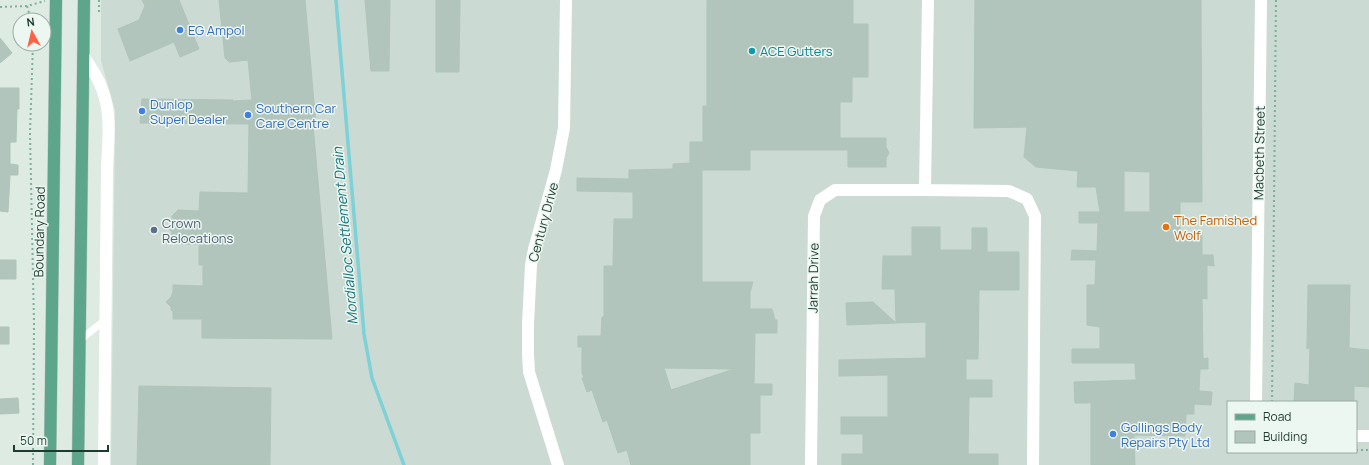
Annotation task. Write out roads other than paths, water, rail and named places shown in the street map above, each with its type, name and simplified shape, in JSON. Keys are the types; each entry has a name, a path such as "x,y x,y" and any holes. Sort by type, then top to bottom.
{"main road":[{"name":"Boundary Road","path":"50,465 56,0"},
{"path":"78,465 84,0"}],"street":[{"name":"Century Drive","path":"558,465 530,372 528,354 528,316 529,280 534,249 556,170 564,128 566,0"},
{"path":"925,190 928,0"},
{"name":"Macbeth Street","path":"1256,401 1261,0"},
{"path":"84,56 103,90 108,112 104,465"},
{"name":"Jarrah Drive","path":"811,465 814,216 820,200 835,190 1009,191 1027,199 1035,216 1033,465"},
{"path":"1357,436 1369,436"}],"lane":[{"path":"80,340 105,320"}],"waterway":[{"name":"Mordialloc Settlement Drain","path":"336,0 364,334 372,378 404,465"}],"place":[{"name":"EG Ampol","path":"180,30"},
{"name":"ACE Gutters","path":"752,51"},
{"name":"Dunlop Super Dealer","path":"142,111"},
{"name":"Southern Car Care Centre","path":"248,115"},
{"name":"The Famished Wolf","path":"1166,227"},
{"name":"Crown Relocations","path":"154,230"},
{"name":"Gollings Body Repairs Pty Ltd","path":"1113,434"}]}
